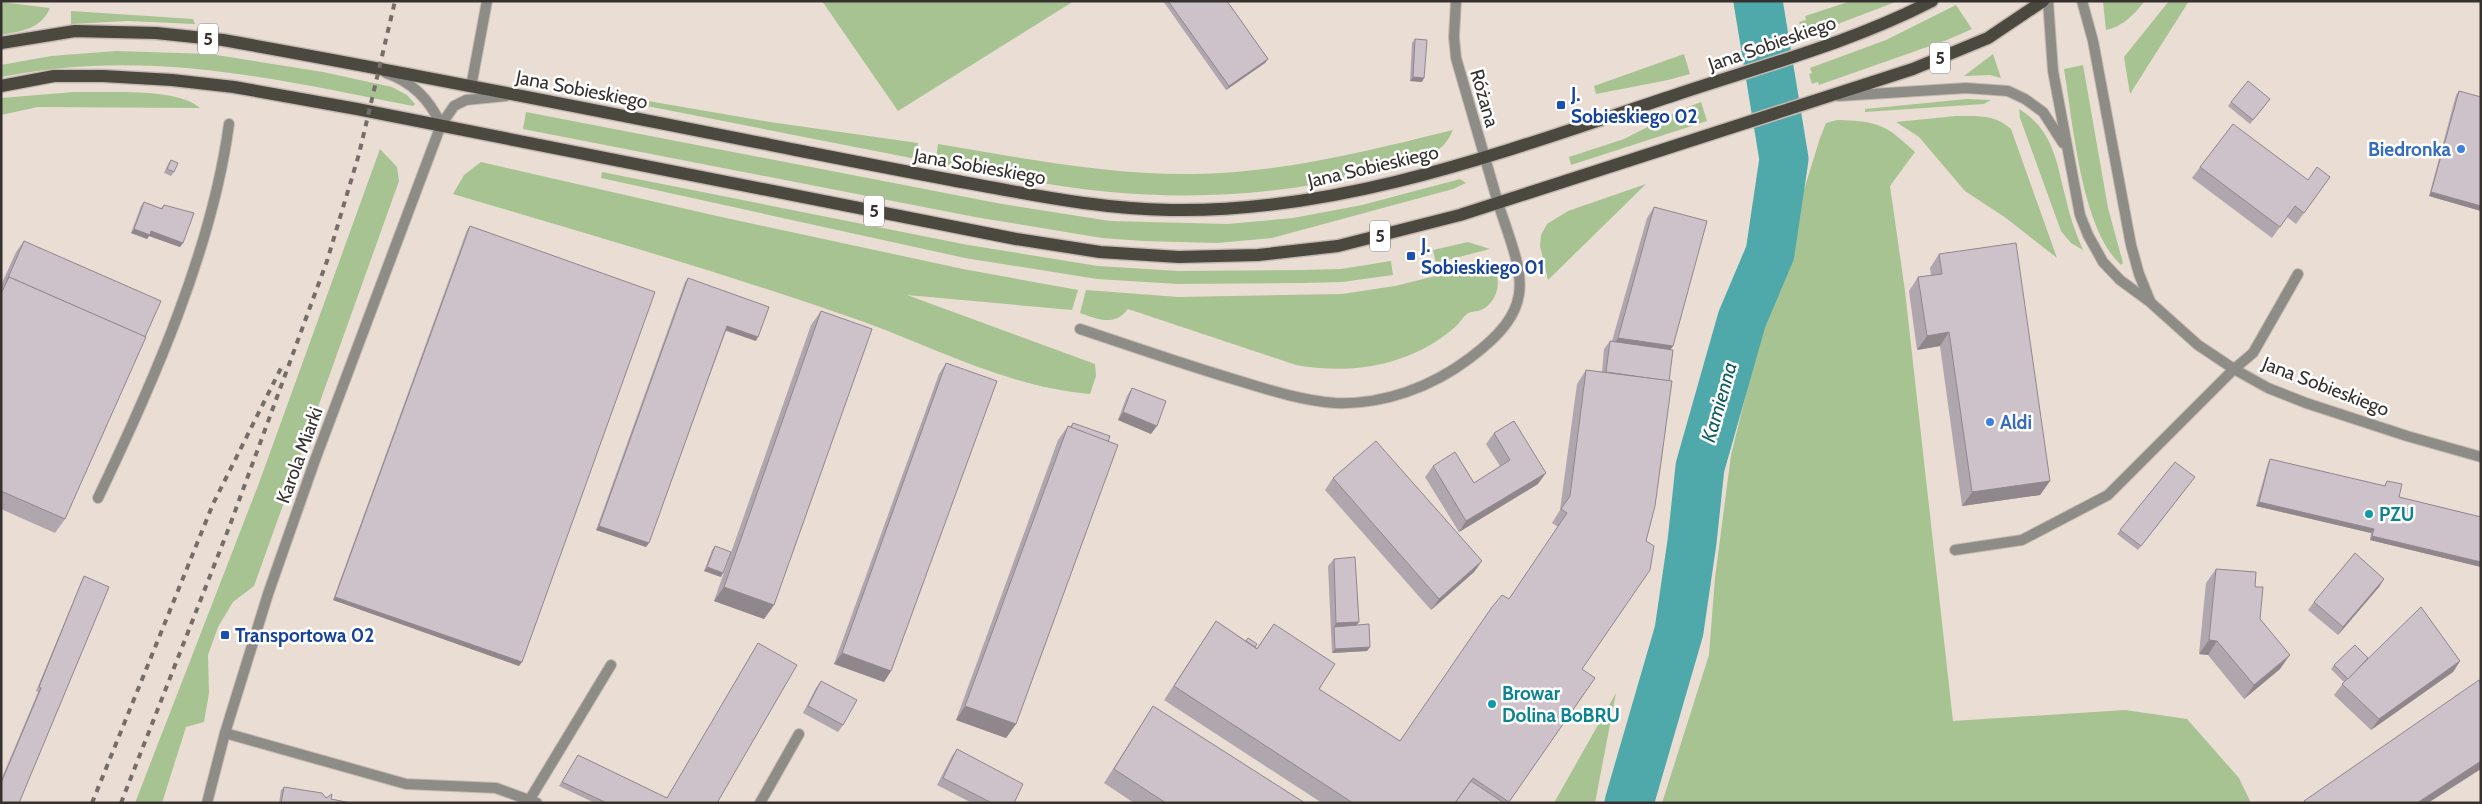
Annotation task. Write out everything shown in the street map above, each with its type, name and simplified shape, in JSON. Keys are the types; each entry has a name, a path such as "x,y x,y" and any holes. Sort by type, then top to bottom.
{"main road":[{"name":"Jana Sobieskiego","path":"1,43 75,31 156,33 223,40 1061,200 1111,207 1166,210 1226,210 1291,204 1399,182 1484,157 1806,53 1881,25 1932,1"},
{"name":"Jana Sobieskiego","path":"1,86 54,76 103,76 172,80 243,89 441,125 971,231 1062,246 1141,255 1217,257 1302,252 1338,246 1460,215 1913,69 1974,45 2002,30 2043,1"}],"street":[{"path":"471,87 487,1"},
{"name":"Różana","path":"1080,329 1272,390 1334,403 1363,402 1391,397 1441,377 1468,359 1494,336 1519,303 1521,286 1519,268 1484,157 1456,58 1454,37 1456,1"},
{"name":"Jana Sobieskiego","path":"2048,1 2053,71 2080,215 2099,255 2120,280 2150,302 2198,344 2234,369 2268,388 2306,403 2407,436 2481,457"},
{"name":"Jana Sobieskiego","path":"2082,1 2092,34 2131,245 2139,274 2150,302"},
{"path":"366,66 392,75 418,91 434,110 441,125"},
{"name":"Jana Sobieskiego","path":"1822,99 1966,88 2008,91 2025,99 2043,112 2062,142 2068,158"},
{"name":"Karola Miarki","path":"207,803 225,733 268,594 309,477 441,125 454,106 466,100 498,96 522,97"},
{"path":"98,498 138,416 171,331 208,226 223,163 229,124"},
{"path":"1956,550 2022,540 2108,494 2234,369 2253,353 2298,274"},
{"path":"225,733 406,784 496,788 534,801 611,664"},
{"path":"760,803 799,734"}],"green space":[{"path":"822,1 1074,1 898,111"},
{"path":"1851,1 1898,1 1809,35 1808,32 1803,34 1799,22 1806,20 1805,16"},
{"path":"2103,1 2145,1 2123,23 2106,30"},
{"path":"2169,1 2189,1 2130,94 2124,57"},
{"path":"1,2 50,8 42,21 36,25 1,35"},
{"path":"1956,5 1972,29 1947,40 1819,85 1818,82 1812,84 1809,74 1812,73 1810,68 1886,40"},
{"path":"71,11 193,19 195,24 128,21 71,24"},
{"path":"116,51 210,54 323,72 392,87 407,95 415,104 413,106 258,77 158,66 107,65 55,69 1,77 1,65 51,56"},
{"path":"1684,54 1690,74 1596,94 1594,86"},
{"path":"1993,54 2001,78 1990,75 1964,76"},
{"path":"2083,65 2108,208 2123,263 2121,265 2107,248 2096,226 2075,145 2064,69"},
{"path":"74,92 140,92 158,94 189,101 200,108 38,107 1,115 1,98"},
{"path":"619,96 770,122 918,143 916,156 911,158 616,100"},
{"path":"1967,99 1991,100 1984,104 1865,112 1865,109"},
{"path":"1701,102 1707,121 1571,165 1569,157 1624,139"},
{"path":"2019,109 2039,126 2051,147 2059,170 2070,216 2083,250 2071,243 2061,231 2020,118"},
{"path":"526,112 1002,204 1110,221 1227,224 1293,218 1362,205 1460,179 1466,183 1453,189 1272,238 1217,243 1102,238 975,217 523,129"},
{"path":"1956,116 1992,118 2011,129 2057,258 2006,218 1965,191 1919,137 1896,122"},
{"path":"1837,120 1862,121 1880,126 1896,135 1915,152 1890,186 1905,291 1953,721 2125,710 2187,719 2239,778 2251,803 1662,803 1709,655 1715,578 1731,455 1768,306 1820,138 1826,123"},
{"path":"1453,130 1447,141 1430,156 1408,164 1309,186 1210,195 1143,194 1088,190 938,163 936,159 938,144 1097,169 1161,174 1226,173 1324,160"},
{"path":"380,149 397,167 399,181 254,586 233,602 218,627 208,655 209,693 204,722 186,727 162,803 135,803 259,483"},
{"path":"481,162 717,216 963,269 1078,290 1072,310 907,295 1095,364 1096,376 1090,394 1058,390 1027,383 798,299 453,194 464,175"},
{"path":"602,172 968,245 1098,266 1179,271 1303,270 1341,269 1391,261 1393,275 1342,282 1303,283 1178,284 1097,279 965,258 601,178"},
{"path":"1646,184 1548,280 1540,246 1541,235 1547,224 1568,211"},
{"path":"1468,242 1490,249 1436,263 1433,250"},
{"path":"1484,264 1494,268 1498,279 1498,286 1494,297 1486,307 1479,311 1468,313 1454,328 1437,341 1418,351 1399,359 1359,368 1317,368 1296,365 1128,309 1123,315 1111,320 1099,319 1080,313 1086,290 1178,297 1342,294 1395,286"},
{"path":"1616,693 1595,803 1554,803"}],"water":[{"path":"1734,1 1784,1 1739,15"}],"building":[{"path":"1168,1 1227,1 1268,59 1229,86"},
{"path":"1415,39 1427,40 1424,78 1413,77"},
{"path":"2248,81 2270,99 2253,120 2231,102"},
{"name":"Biedronka","path":"2459,91 2481,97 2481,206 2431,192"},
{"path":"2233,124 2308,180 2317,167 2330,177 2304,213 2295,206 2280,227 2200,167"},
{"path":"171,160 178,163 174,172 167,169"},
{"path":"144,202 162,209 164,205 194,213 183,243 151,231 150,235 134,229"},
{"path":"1654,207 1707,221 1673,346 1618,338"},
{"path":"470,226 655,292 522,662 335,597"},
{"path":"24,241 161,301 145,337 9,277 7,280"},
{"name":"Aldi","path":"2016,243 2050,481 1972,492 1949,332 1927,336 1918,277 1942,274 1939,254"},
{"path":"9,277 146,337 65,519 1,491 1,294"},
{"path":"688,278 769,307 758,337 727,326 649,543 599,526"},
{"path":"821,311 872,329 774,605 724,587"},
{"path":"1610,341 1673,350 1669,381 1606,372"},
{"path":"946,363 997,381 891,671 842,653"},
{"path":"1586,370 1672,381 1655,506 1646,541 1654,546 1650,570 1582,669 1595,678 1509,802 1473,778 1455,803 1353,803 1174,686 1216,621 1257,649 1274,624 1335,664 1319,689 1400,741 1492,607 1502,595 1509,599 1567,513 1561,509 1570,496"},
{"path":"1132,388 1166,401 1157,426 1123,412"},
{"path":"1514,421 1546,473 1466,521 1433,466 1455,452 1474,483 1510,460 1494,433"},
{"path":"1073,423 1110,436 1108,442 1071,428"},
{"path":"1068,426 1118,445 1016,724 965,706"},
{"path":"1376,441 1482,561 1439,599 1333,478"},
{"name":"PZU","path":"2270,459 2385,486 2387,481 2402,484 2399,497 2481,517 2481,562 2372,536 2374,529 2259,502"},
{"path":"2175,462 2195,477 2141,546 2120,530"},
{"path":"715,546 731,552 723,573 707,567"},
{"path":"2355,553 2384,579 2343,627 2314,602"},
{"path":"1355,557 1359,622 1336,623 1334,559"},
{"path":"2216,569 2256,572 2255,587 2263,587 2260,619 2290,655 2254,685 2217,641 2209,640"},
{"path":"84,576 109,587 19,803 1,803 1,783 41,688 39,687"},
{"path":"2421,607 2460,661 2379,719 2342,684"},
{"path":"1369,624 1370,647 1335,649 1334,627"},
{"path":"1248,638 1257,644 1255,647 1246,641"},
{"path":"758,643 797,665 717,803 607,803 562,782 578,755 667,798"},
{"path":"2355,645 2368,658 2348,679 2334,665"},
{"path":"2479,680 2481,686 2481,761 2417,803 2305,803 2304,801"},
{"path":"821,681 857,700 843,725 808,706"},
{"path":"1153,706 1305,803 1166,803 1114,769"},
{"path":"957,749 1023,784 1014,803 992,803 943,778"},
{"path":"1471,781 1504,803 1455,803"},
{"path":"284,787 322,793 326,798 332,794 331,799 351,803 281,803"}],"waterway":[{"name":"Kamienna","path":"1629,803 1679,631 1692,542 1700,467 1742,319 1770,253 1784,159 1758,1"}],"railway":[{"path":"121,803 230,525 327,261 359,154 395,1"},
{"path":"92,803 213,504 283,364"}],"place":[{"name":"J. Sobieskiego 02","path":"1561,105"},
{"name":"Biedronka","path":"2461,149"},
{"name":"J. Sobieskiego 01","path":"1411,256"},
{"name":"Aldi","path":"1990,422"},
{"name":"PZU","path":"2369,514"},
{"name":"Transportowa 02","path":"225,635"},
{"name":"Browar Dolina BoBRU","path":"1492,704"}]}
